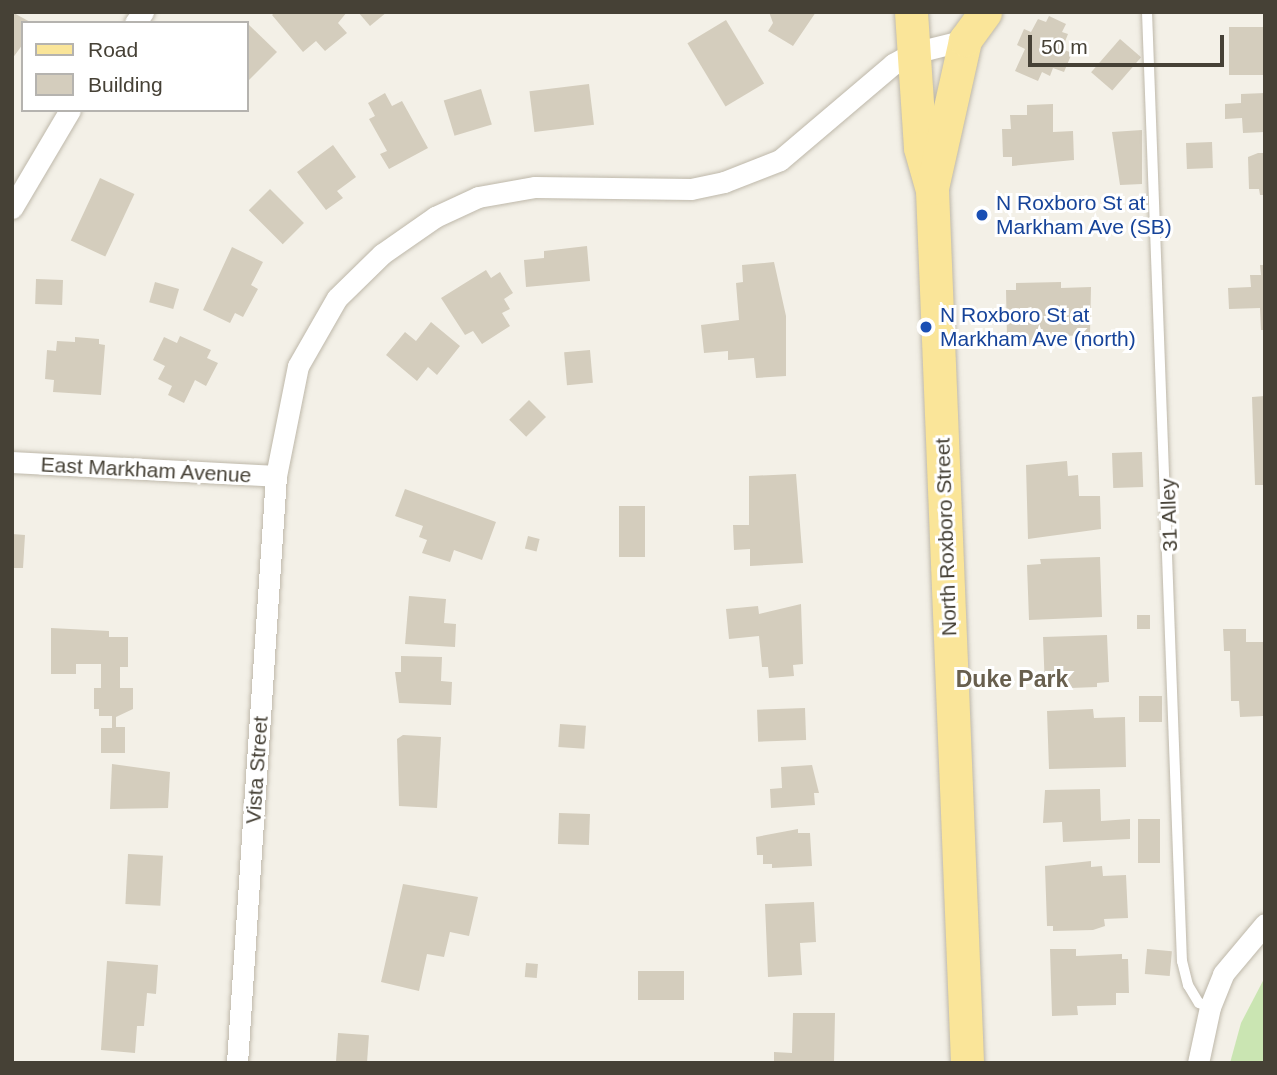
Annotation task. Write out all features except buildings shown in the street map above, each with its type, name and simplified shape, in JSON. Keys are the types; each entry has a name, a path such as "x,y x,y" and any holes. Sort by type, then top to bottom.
{"main road":[{"name":"North Roxboro Street","path":"911,12 920,148 932,190 967,1063"},
{"path":"912,54 935,12"},
{"path":"932,190 965,40 985,12"}],"street":[{"name":"East Markham Avenue","path":"12,462 276,476 298,366 337,298 382,254 435,217 478,197 535,187 691,189 724,182 780,160 882,72 912,54 965,40"},
{"path":"12,208 69,112"},
{"name":"Vista Street","path":"237,1063 276,476"},
{"path":"1198,1063 1210,1007 1223,974 1265,924"}],"lane":[{"name":"31 Alley","path":"1147,12 1182,961 1188,985 1199,1003 1210,1007"}],"green space":[{"path":"1265,977 1265,1063 1230,1063 1241,1023"}],"place":[{"name":"N Roxboro St at Markham Ave (SB)","path":"982,215"},
{"name":"N Roxboro St at Markham Ave (north)","path":"926,327"}],"district":[{"name":"Duke Park","path":"1012,679"}]}
